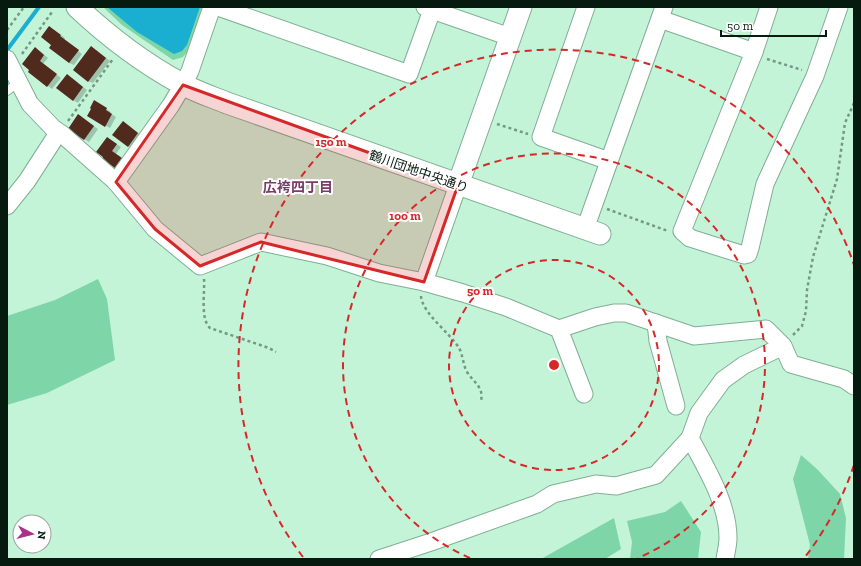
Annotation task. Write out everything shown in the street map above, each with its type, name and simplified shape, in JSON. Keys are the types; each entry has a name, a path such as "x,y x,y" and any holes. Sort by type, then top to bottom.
{"street":[{"name":"鶴川団地中央通り","path":"77,7 122,46 183,85 227,103 593,232"},
{"path":"116,182 171,105 183,85 190,71 212,7"},
{"path":"218,7 409,74 430,8 510,37"},
{"path":"424,282 521,7"},
{"path":"586,7 541,137 609,162"},
{"path":"769,7 758,54 682,231 690,238 744,255 748,254 750,248 765,184 815,76 839,7"},
{"path":"593,232 609,162 662,13 758,54"},
{"path":"11,73 30,104 58,133 63,135 116,182 155,229 200,266 261,242 327,256 379,273 424,282 506,307 559,329 595,317 614,313 626,314 694,336 766,329 788,341"},
{"path":"7,206 27,181 58,133"},
{"path":"656,323 658,341 676,406"},
{"path":"559,329 584,394"},
{"path":"788,341 791,364 844,379 854,386"},
{"path":"379,559 537,504 553,494 596,484 616,486 656,475 690,438 699,413 723,380 744,365 788,341"},
{"path":"690,438 715,485 723,507 728,537 725,559"}],"path":[{"path":"7,30 24,7"},
{"path":"11,73 52,12"},
{"path":"758,54 788,66"},
{"path":"71,117 114,58"},
{"path":"788,341 802,326 806,311 807,290 813,257 837,180 845,123 854,103"},
{"path":"500,125 532,136"},
{"path":"608,209 672,232"},
{"path":"200,266 204,273 206,324 210,328 269,348 276,352"},
{"path":"424,282 421,288 421,299 425,308 459,349 467,372 480,387 482,401"}],"highlighted area":[{"path":"183,85 458,185 424,282 261,242 200,266 155,229 116,182"}],"green space":[{"path":"103,7 203,7 188,51 183,57 173,60 122,25"},
{"path":"98,279 107,299 115,360 47,393 7,405 7,316 55,300"},
{"path":"801,455 817,469 840,494 846,518 844,559 808,559 810,545 793,479"},
{"path":"681,501 701,532 698,559 630,559 632,542 627,521 665,512"},
{"path":"614,518 621,549 605,559 541,559"}],"water":[{"path":"107,7 200,7 187,45 182,51 174,54 137,32"}],"building":[{"path":"49,26 79,50 69,63 49,48 51,45 41,37"},
{"path":"91,46 106,58 88,82 73,70"},
{"path":"35,47 44,55 40,61 57,74 47,87 28,72 29,70 22,64"},
{"path":"67,74 83,87 73,101 56,88"},
{"path":"94,100 107,108 106,110 112,114 105,127 87,116"},
{"path":"78,114 94,126 84,140 68,129"},
{"path":"123,121 138,133 128,147 112,135"},
{"path":"107,137 117,144 112,151 122,158 115,168 102,159 103,157 96,152"}],"waterway":[{"path":"7,50 39,7"}],"district":[{"name":"広袴四丁目","path":"298,187"}]}
